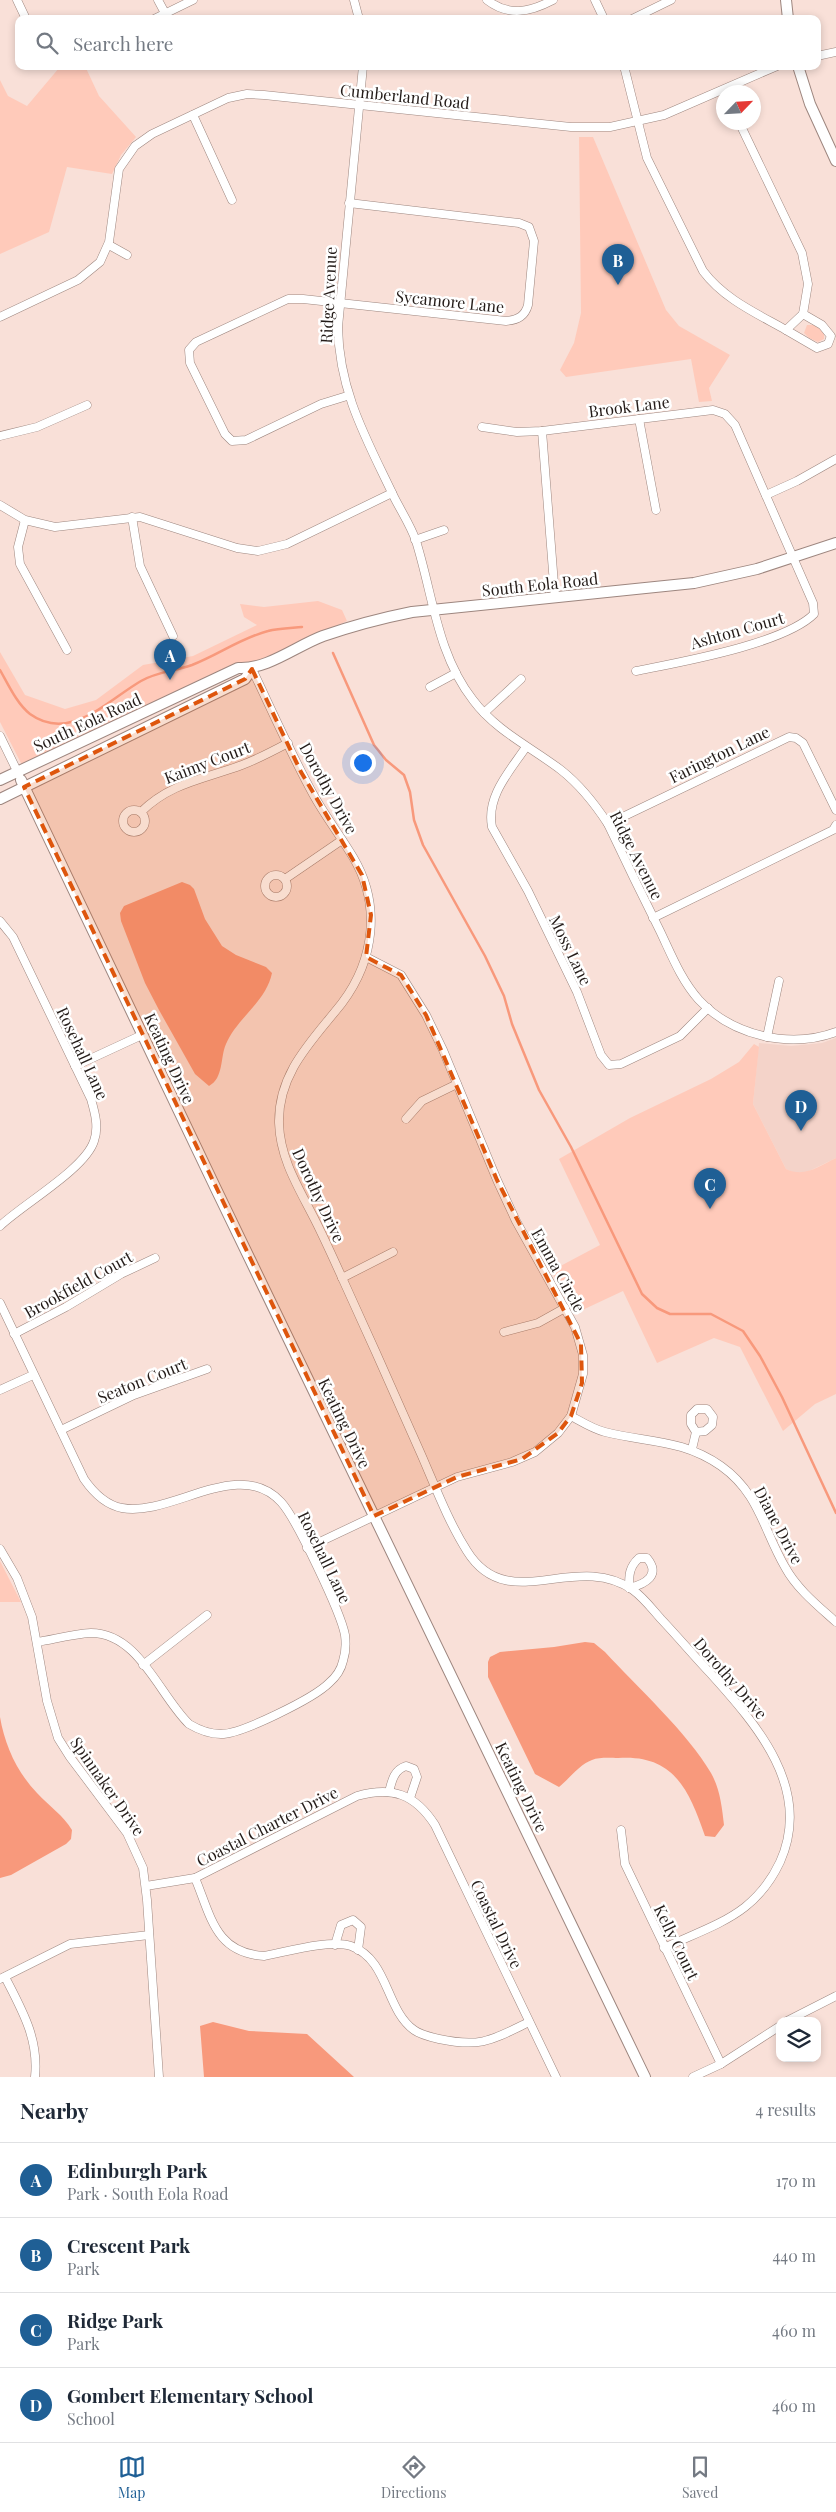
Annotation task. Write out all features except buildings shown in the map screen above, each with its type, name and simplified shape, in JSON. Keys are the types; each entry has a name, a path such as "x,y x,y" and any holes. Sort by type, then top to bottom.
{"street":[{"path":"17,0 24,15"},
{"path":"158,0 165,13"},
{"path":"161,15 193,0"},
{"path":"354,0 358,15"},
{"path":"487,0 501,10 516,12 533,10 553,0"},
{"path":"595,0 602,15"},
{"path":"640,15 671,0"},
{"path":"786,0 788,15"},
{"path":"821,55 836,52"},
{"name":"Ridge Avenue","path":"363,70 339,303 338,346 348,396 415,540 441,636 456,673 484,714 576,784 608,824 684,979 708,1008 739,1028 767,1038 803,1040 836,1032"},
{"path":"625,70 647,158 703,271 726,295 817,348 828,344 831,336 828,329 803,314"},
{"name":"Cumberland Road","path":"737,85 769,70"},
{"path":"799,70 810,104 836,161"},
{"name":"Cumberland Road","path":"0,317 86,275 100,262 109,245 119,169 128,153 143,140 228,98 247,94 571,127 610,127 664,115 716,94"},
{"path":"193,115 232,200"},
{"path":"743,130 802,253 808,284 803,314 786,330"},
{"name":"Sycamore Lane","path":"339,303 506,321 522,316 528,305 534,242 529,227 518,223 349,203"},
{"path":"109,245 127,255"},
{"path":"339,303 295,299 280,301 196,342 189,350 190,363 225,434 232,440 246,440 321,404 348,396"},
{"path":"0,436 37,428 87,404"},
{"name":"Brook Lane","path":"482,427 516,432 542,431 713,410 725,414 735,425 793,559"},
{"path":"639,419 656,510"},
{"path":"542,431 555,597"},
{"path":"766,495 798,481 836,459"},
{"path":"0,505 24,520 44,525 64,526 132,517 150,519 237,548 268,550 287,544 392,493"},
{"path":"132,517 140,566 173,636"},
{"path":"24,520 18,547 20,564 67,650"},
{"path":"415,540 444,530"},
{"name":"South Eola Road","path":"21,779 245,678 252,669 323,636 391,616 694,582 793,559 836,543"},
{"name":"Ashton Court","path":"636,671 765,640 804,624 814,614 813,603 793,559"},
{"name":"South Eola Road","path":"21,779 238,668 252,669"},
{"name":"Dorothy Drive","path":"252,669 314,795 358,867 370,902 371,929 366,957 359,977 299,1056 286,1083 280,1112 282,1149 286,1162 342,1278 436,1487 468,1552 479,1565 501,1579 533,1583 589,1575 614,1580 638,1594 752,1721 781,1772 790,1809 789,1831 783,1855 772,1876 757,1896 728,1917 664,1948"},
{"path":"430,687 456,673"},
{"path":"484,714 521,679"},
{"path":"0,736 21,779"},
{"name":"Farington Lane","path":"608,824 789,737 796,738 803,743 836,810"},
{"name":"Kaimy Court","path":"141,812 152,801 173,788 242,765 288,743"},
{"name":"Moss Lane","path":"526,746 493,798 490,815 492,827 528,892 576,992 601,1054 609,1065 621,1064 680,1036 708,1008"},
{"path":"0,780 21,779"},
{"path":"0,799 21,779"},
{"name":"Keating Drive","path":"21,779 142,1035 645,2077"},
{"path":"653,918 833,830 836,825"},
{"path":"285,879 342,840"},
{"name":"Rosehall Lane","path":"0,920 13,937 91,1099 96,1127 91,1149 82,1161 0,1226"},
{"name":"Emma Circle","path":"307,1548 464,1474 512,1462 535,1452 558,1434 571,1416 582,1383 583,1355 579,1336 516,1221 434,1031 408,984 396,971 366,957"},
{"path":"767,1038 779,981"},
{"path":"75,1066 142,1035"},
{"path":"406,1119 422,1101 457,1084"},
{"path":"342,1278 393,1252"},
{"name":"Brookfield Court","path":"14,1334 66,1307 121,1274 154,1258"},
{"name":"Rosehall Lane","path":"0,1303 84,1479 94,1492 108,1503 122,1508 136,1508 238,1484 250,1484 261,1487 282,1503 307,1548 341,1622 346,1648 340,1670 319,1692 242,1729 222,1734 198,1730 181,1716 129,1648 106,1635 91,1633 37,1642"},
{"path":"504,1332 538,1323 565,1308"},
{"name":"Seaton Court","path":"60,1430 134,1395 207,1369"},
{"path":"0,1390 33,1375"},
{"name":"Diane Drive","path":"571,1416 606,1432 692,1449 722,1466 743,1485 763,1517 781,1561 792,1578 804,1593 836,1622"},
{"path":"692,1449 696,1432"},
{"name":"Spinnaker Drive","path":"0,1549 25,1595 37,1642 47,1701 58,1738 70,1757 128,1833 137,1851 146,1886 159,2077"},
{"path":"143,1665 207,1615"},
{"path":"388,1792 394,1775 400,1768 406,1766 414,1769 417,1777 410,1798"},
{"name":"Coastal Charter Drive","path":"146,1886 196,1878 357,1796 381,1791 400,1794"},
{"name":"Coastal Drive","path":"400,1794 419,1804 435,1824 556,2077"},
{"name":"Kelly Court","path":"621,1830 625,1864 721,2064"},
{"path":"196,1878 215,1930 225,1942 241,1951 264,1956 335,1945 346,1945 358,1950 376,1966 405,2022 423,2035 472,2044 493,2039 529,2022"},
{"path":"335,1945 341,1925 353,1920 361,1927 362,1937 358,1950"},
{"path":"35,2077 36,2054 31,2030 3,1978 70,1944 149,1935"},
{"path":"795,2017 836,1996"},
{"path":"694,2077 721,2064 776,2029"}],"highlighted area":[{"path":"252,669 301,772 362,875 371,915 366,957 401,975 426,1015 497,1180 581,1344 582,1383 571,1416 558,1433 522,1459 457,1477 374,1516 24,787 245,679"}],"shaded area":[{"path":"57,70 87,70 99,96 136,137 121,155 112,174 67,167 49,232 0,254 0,80 8,96 27,106"},
{"path":"579,137 593,137 666,310 679,326 730,355 709,388 712,401 699,402 691,359 566,377 560,370 574,343 581,313"},
{"path":"807,325 813,325 824,331 824,339 818,342 809,338 804,333"},
{"path":"318,601 342,610 347,621 30,765 23,767 0,722 0,652 25,695 65,709 96,700 143,665 193,656 257,625 244,617 240,604 264,607"},
{"path":"182,882 194,889 205,919 222,946 236,955 266,967 272,973 264,993 231,1035 224,1049 217,1078 209,1086 195,1074 159,1010 145,983 121,921 120,913 124,906"},
{"path":"836,1038 836,1158 805,1173 796,1174 786,1169 753,1104 759,1043 791,1046 822,1043"},
{"path":"754,1044 759,1047 753,1104 786,1169 806,1172 836,1158 836,1394 815,1404 783,1431 740,1347 714,1338 657,1363 623,1291 576,1313 551,1271 600,1245 559,1159 630,1118 711,1079 739,1062"},
{"path":"0,1561 21,1602 0,1602"},
{"path":"585,1642 594,1643 605,1652 676,1726 711,1773 719,1792 724,1825 715,1837 705,1836 693,1804 676,1778 666,1769 653,1762 637,1758 595,1759 583,1765 559,1787 535,1774 488,1677 488,1662 490,1657 500,1652"},
{"path":"0,1717 5,1738 23,1776 37,1793 65,1820 72,1830 71,1839 66,1844 11,1875 0,1878"},
{"path":"213,2022 249,2031 307,2034 354,2077 204,2077 200,2026"}],"waterway":[{"path":"0,670 13,694 25,710 45,722 60,724 88,716 147,678 192,665 258,634 276,629 302,627"},
{"path":"333,653 374,745 386,760 404,775 410,792 414,820 423,845 485,956 504,996 512,1024 539,1090 571,1147 642,1294 657,1308 670,1314 711,1314 743,1331 760,1356 782,1397 836,1513"}],"place":[{"name":"Crescent Park","path":"618,285"},
{"name":"Edinburgh Park","path":"170,680"},
{"name":"Gombert Elementary School","path":"801,1131"},
{"name":"Ridge Park","path":"710,1209"}]}
